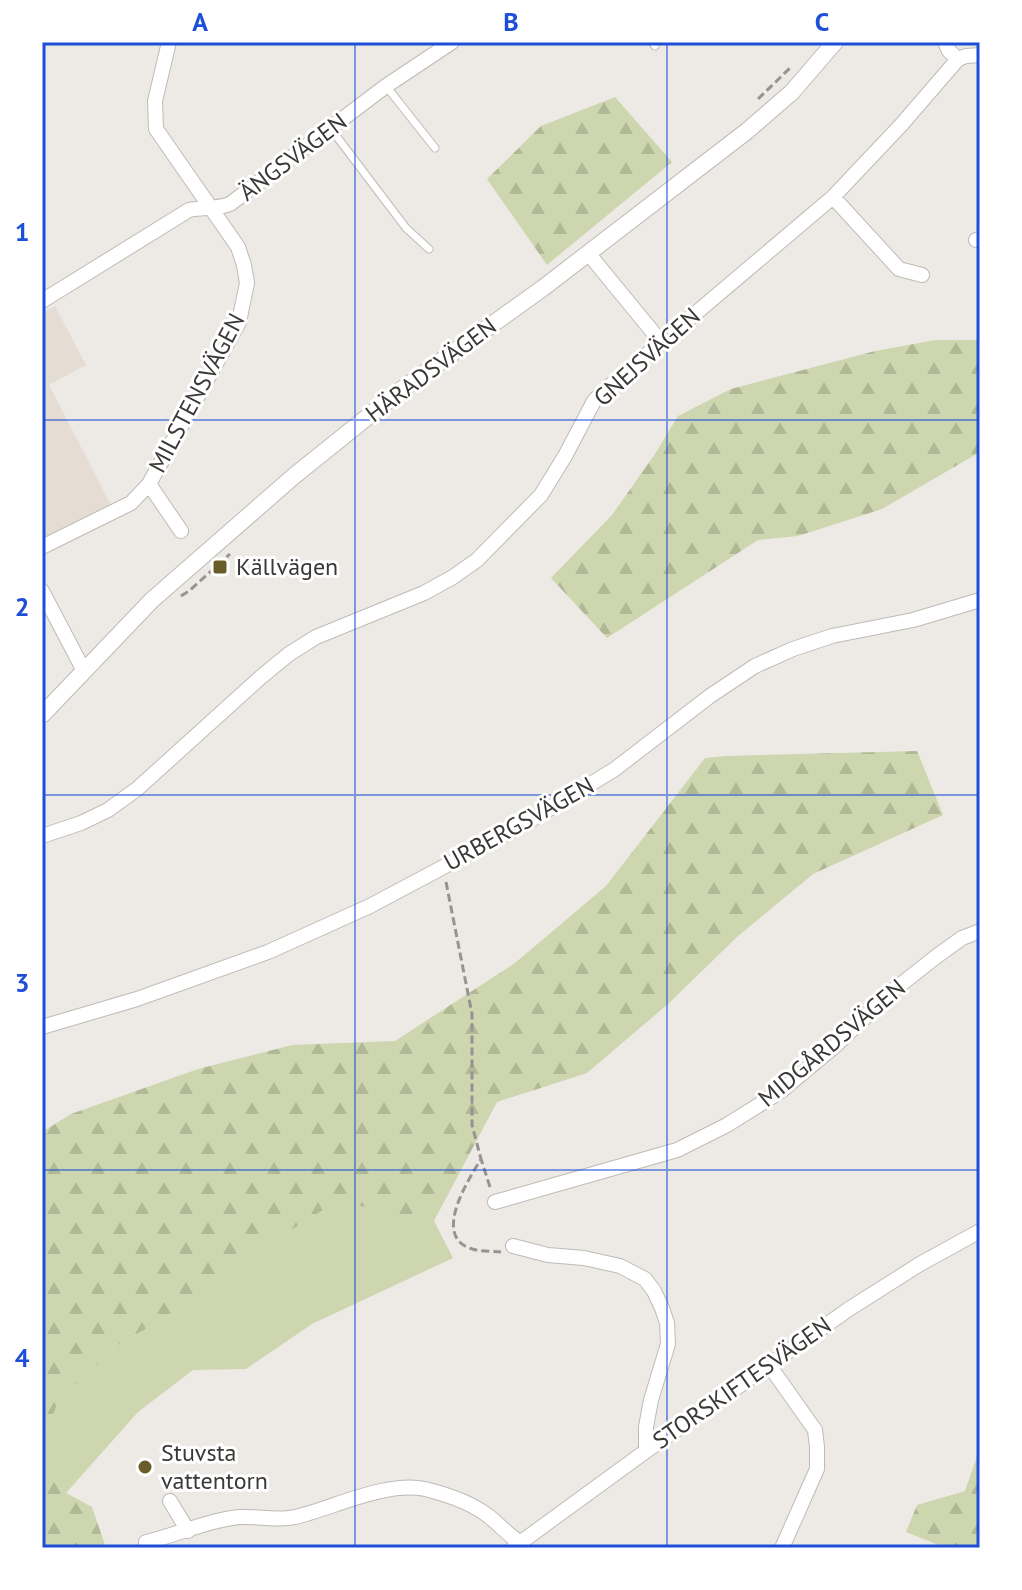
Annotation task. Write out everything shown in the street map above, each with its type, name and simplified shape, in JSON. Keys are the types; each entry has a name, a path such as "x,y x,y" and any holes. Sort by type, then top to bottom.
{"street":[{"name":"MILSTENSVÄGEN","path":"42,547 131,503 149,484 239,322 247,283 238,247 156,129 155,101 169,42"},
{"name":"ÄNGSVÄGEN","path":"42,301 189,210 230,204 386,86 452,42"},
{"name":"HÄRADSVÄGEN","path":"42,715 152,600 294,476 401,390 747,131 792,92 835,42"},
{"path":"945,42 958,59 980,55"},
{"name":"GNEJSVÄGEN","path":"42,836 94,817 137,789 289,654 316,637 424,593 477,560 541,495 594,401 611,383 833,197 958,59"},
{"path":"833,197 899,269 922,275"},
{"path":"588,253 661,342"},
{"name":"MILSTENSVÄGEN","path":"149,484 181,531"},
{"path":"42,591 84,671"},
{"name":"URBERGSVÄGEN","path":"42,1027 137,999 268,952 370,906 526,823 615,769 710,696 755,666 832,636 913,620 980,600"},
{"name":"MIDGÅRDSVÄGEN","path":"495,1202 677,1150 737,1119 810,1068 895,989 937,956 962,938 980,931"},
{"name":"STORSKIFTESVÄGEN","path":"516,1545 849,1309 980,1231"},
{"path":"513,1246 548,1255 584,1258 620,1266 645,1279 654,1291 667,1323 668,1344 651,1400 646,1451"},
{"path":"769,1365 815,1430 817,1447 817,1469 782,1548"},
{"path":"146,1542 224,1520 241,1517 290,1518 389,1489 416,1488 480,1510 516,1545"},
{"path":"170,1501 188,1531"}],"lane":[{"path":"386,86 435,148"},
{"path":"331,129 406,228 429,249"}],"path":[{"path":"180,597 235,547"},
{"path":"443,867 472,1014 472,1125 495,1202"},
{"path":"481,1159 455,1208 455,1233 467,1248 474,1250 512,1253 513,1246"}],"shaded area":[{"path":"55,306 86,365 49,385 113,509 42,546 42,313"}],"green space":[{"path":"615,97 672,162 547,265 487,179 541,126"},
{"path":"936,340 980,340 980,452 882,509 798,536 758,540 607,638 551,578 612,515 678,416 731,389 875,351"},
{"path":"917,751 943,815 813,874 737,937 668,1004 587,1073 497,1102 434,1221 337,1201 291,1230 198,1300 122,1342 59,1399 42,1444 42,1132 71,1114 198,1069 292,1045 395,1041 515,963 606,886 705,758"},
{"path":"337,1200 434,1221 453,1258 312,1324 246,1369 193,1370 138,1412 66,1493 42,1466 42,1444 59,1399 122,1342 198,1300 291,1230"},
{"path":"980,1448 980,1548 946,1548 906,1532 917,1505 965,1491"},
{"path":"42,1466 66,1493 92,1507 106,1548 42,1548"}],"place":[{"name":"Källvägen","path":"220,567"},
{"name":"Stuvsta vattentorn","path":"145,1467"}]}
